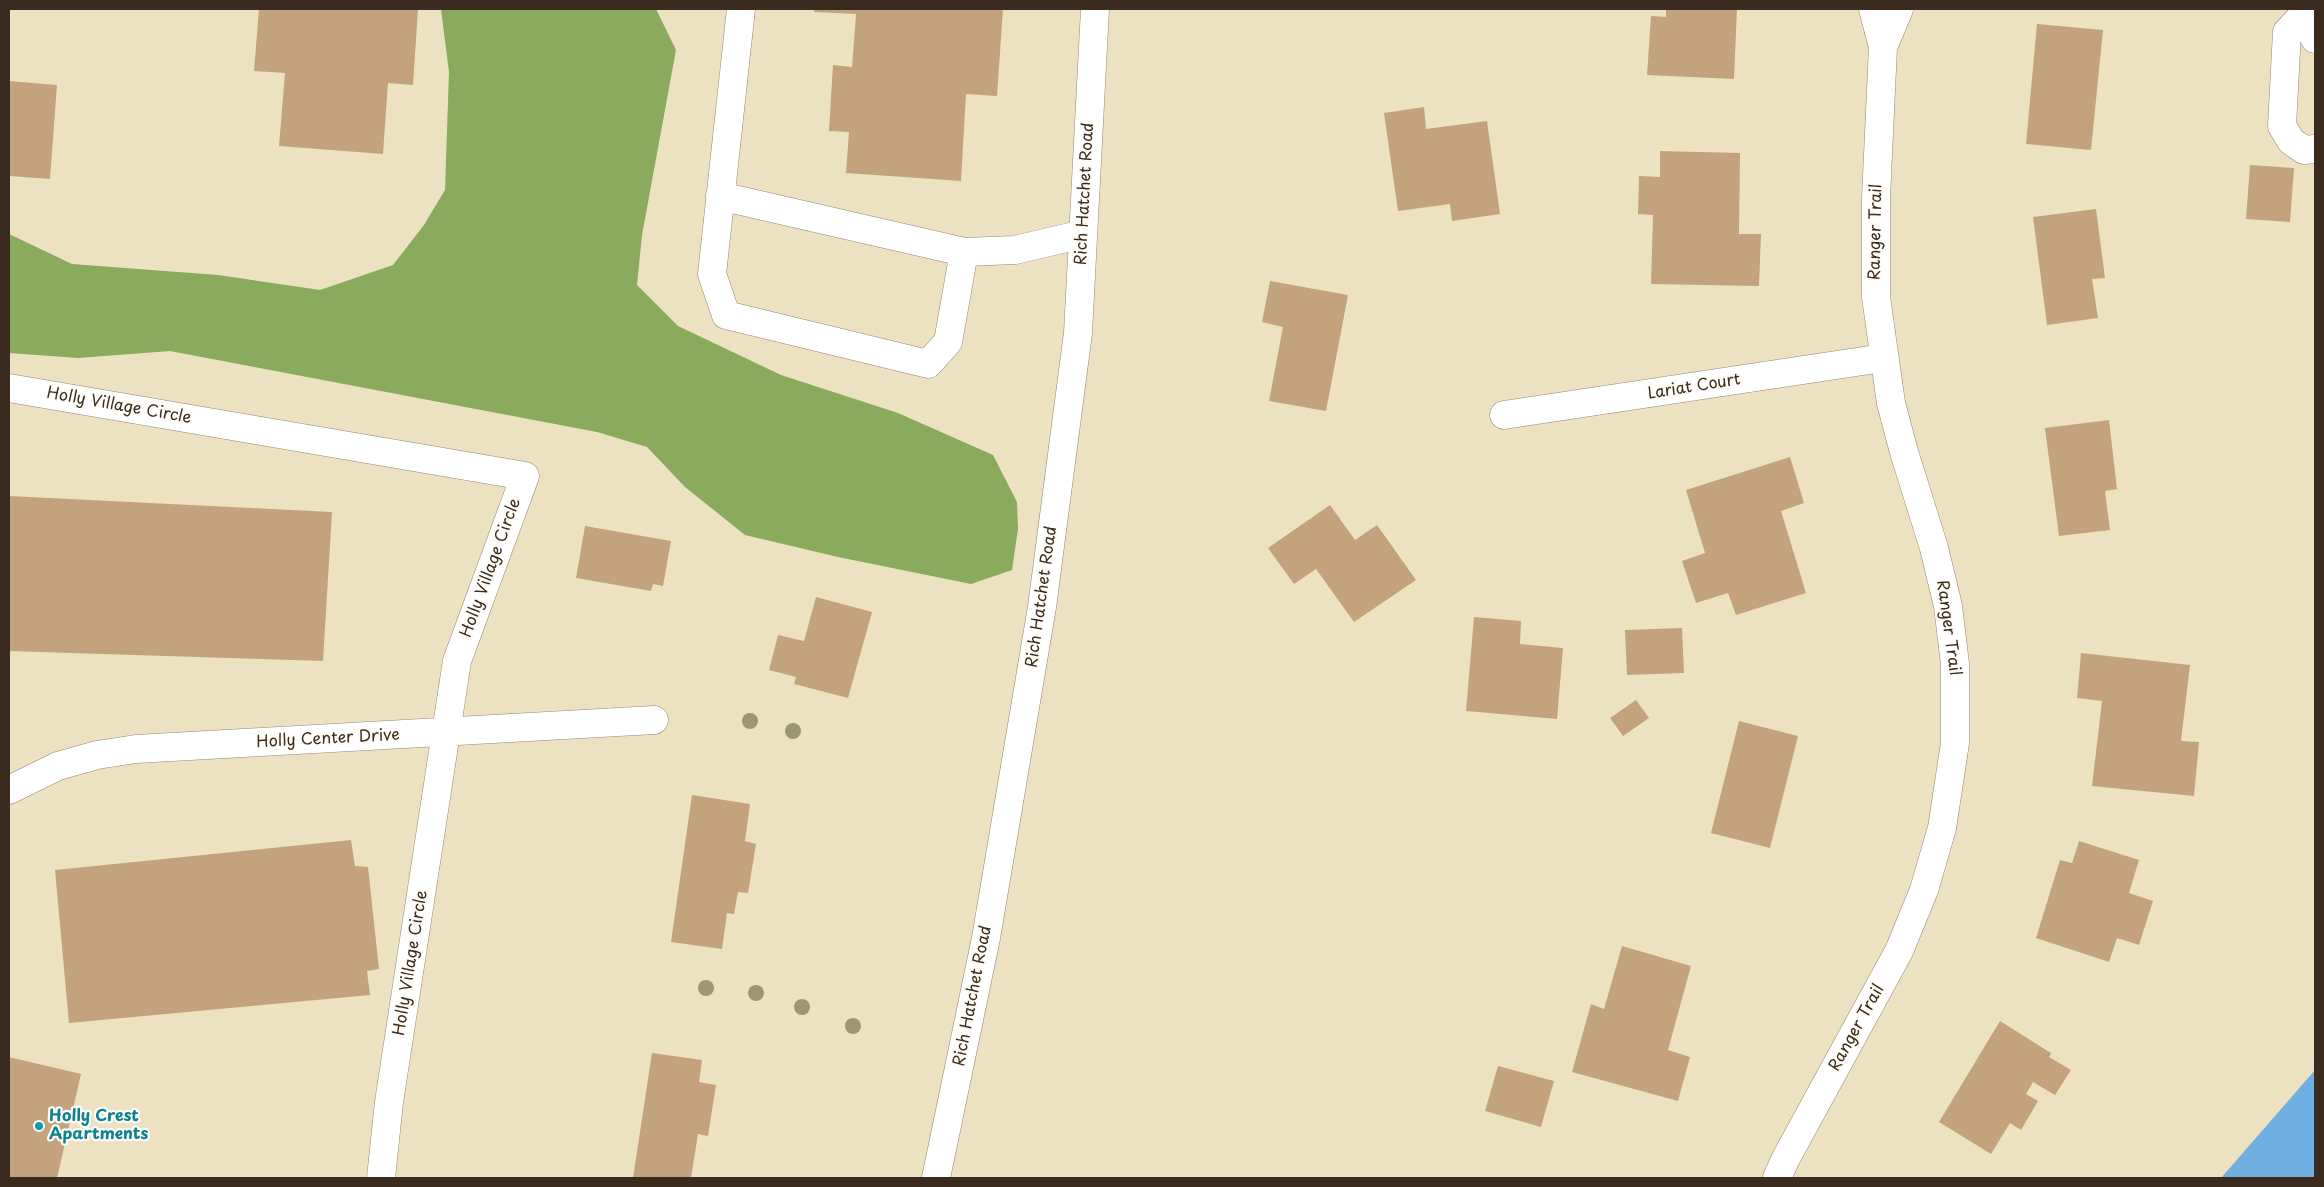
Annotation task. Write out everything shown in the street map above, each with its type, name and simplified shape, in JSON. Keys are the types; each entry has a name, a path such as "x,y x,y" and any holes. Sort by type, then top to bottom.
{"street":[{"path":"741,9 712,274 726,315 928,364 948,342 964,252"},
{"name":"Rich Hatchet Road","path":"936,1178 986,938 1042,607 1078,333 1095,9"},
{"name":"Ranger Trail","path":"1777,1178 1786,1158 1899,951 1910,925 1924,890 1942,828 1955,743 1955,664 1948,606 1934,548 1898,428 1883,358 1876,297 1876,198 1883,48 1873,9"},
{"name":"Ranger Trail","path":"1883,48 1899,9"},
{"path":"2315,39 2303,12 2287,32 2282,126 2291,141 2304,150 2315,149"},
{"path":"720,196 964,252 1015,250 1083,234"},
{"name":"Lariat Court","path":"1504,415 1883,358"},
{"name":"Holly Village Circle","path":"9,388 525,476 457,661 448,733 389,1102 381,1178"},
{"name":"Holly Center Drive","path":"9,790 58,766 97,755 136,749 654,720"}],"green space":[{"path":"441,9 656,9 676,50 642,235 637,285 678,326 781,375 898,413 993,455 1017,502 1018,529 1012,570 971,584 838,557 745,535 685,487 647,447 597,432 170,351 78,358 9,353 9,234 72,264 218,275 320,290 393,265 424,225 445,190 449,72"}],"water":[{"path":"2315,1070 2315,1178 2221,1178"}],"building":[{"path":"259,9 418,9 413,85 388,83 383,154 279,146 285,73 254,71"},
{"path":"814,9 1003,9 997,96 966,94 961,181 846,173 849,132 829,131 833,65 852,67 856,14 814,12"},
{"path":"1666,9 1737,9 1734,79 1647,75 1651,16 1666,17"},
{"path":"2037,24 2103,30 2091,150 2026,144"},
{"path":"9,81 57,85 50,179 9,176"},
{"path":"1424,107 1426,129 1487,121 1500,214 1452,221 1450,204 1398,211 1384,113"},
{"path":"1660,151 1740,153 1739,234 1761,234 1759,286 1651,284 1653,215 1638,214 1639,176 1660,177"},
{"path":"2250,165 2294,168 2290,222 2246,219"},
{"path":"2096,209 2105,278 2092,279 2098,318 2047,325 2033,217"},
{"path":"1270,281 1348,295 1326,411 1269,401 1283,327 1262,322"},
{"path":"2109,420 2117,489 2105,491 2110,530 2059,536 2045,428"},
{"path":"1790,457 1804,503 1781,511 1806,593 1736,615 1728,593 1696,603 1682,561 1705,553 1686,490"},
{"path":"9,496 332,512 323,661 9,651"},
{"path":"1330,505 1355,540 1377,525 1416,580 1354,622 1316,569 1294,584 1268,548"},
{"path":"585,526 671,541 663,586 653,584 651,591 576,578"},
{"path":"816,597 872,612 848,698 794,684 796,677 769,670 778,635 804,641"},
{"path":"1474,617 1521,621 1520,644 1563,648 1557,719 1466,711"},
{"path":"1682,628 1684,673 1627,675 1625,630"},
{"path":"2081,653 2190,665 2181,741 2199,742 2194,796 2092,786 2102,701 2077,698"},
{"path":"1636,700 1649,718 1623,736 1610,718"},
{"path":"1739,721 1798,736 1770,848 1711,833"},
{"path":"692,795 750,804 745,841 756,844 748,893 738,892 734,914 727,913 722,949 671,942"},
{"path":"351,840 355,866 368,867 379,969 367,971 370,995 69,1023 55,870"},
{"path":"2079,841 2139,860 2129,893 2153,901 2139,945 2117,938 2109,962 2036,938 2060,860 2072,863"},
{"path":"1622,946 1691,966 1668,1050 1690,1057 1678,1101 1572,1072 1591,1004 1604,1009"},
{"path":"2000,1021 2051,1053 2049,1057 2071,1070 2055,1095 2033,1082 2026,1094 2038,1101 2021,1130 2010,1123 1991,1154 1939,1122"},
{"path":"652,1053 702,1060 699,1082 716,1085 708,1136 698,1134 691,1178 633,1178"},
{"name":"Holly Crest Apartments","path":"9,1057 81,1074 57,1178 9,1178"},
{"path":"1498,1066 1554,1081 1541,1127 1485,1111"}],"place":[{"name":"Holly Crest Apartments","path":"39,1126"}]}
